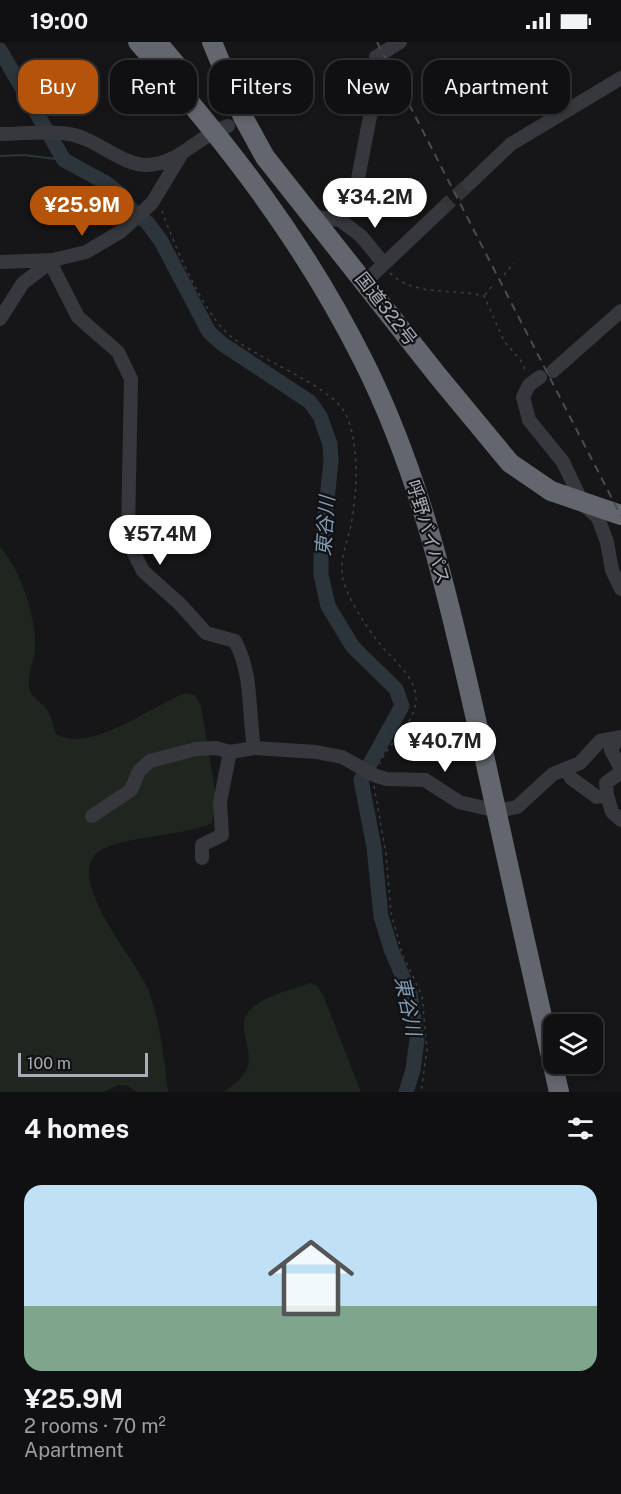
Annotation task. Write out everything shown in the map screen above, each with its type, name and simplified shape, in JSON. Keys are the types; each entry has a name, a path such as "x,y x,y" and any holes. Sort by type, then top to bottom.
{"highway":[{"name":"呼野バイパス","path":"138,42 221,128"},
{"name":"呼野バイパス","path":"157,42 221,128 295,220 334,283 404,423 449,559 481,687 502,811 560,1092"},
{"name":"国道322号","path":"212,42 243,117 265,157 309,216 510,463 550,491 621,515"},
{"name":"呼野バイパス","path":"502,811 553,1014"},
{"path":"568,1074 572,1092"}],"street":[{"path":"340,220 354,200 374,96 376,57 400,42"},
{"path":"469,184 512,144 621,78"},
{"path":"0,134 70,134 102,145 132,163 146,165 181,155 221,128"},
{"path":"0,262 53,260 86,252 120,232 154,199 181,155"},
{"path":"365,282 441,210"},
{"path":"309,216 340,220 361,236 384,264"},
{"path":"0,319 23,284 53,260"},
{"path":"53,260 54,270 78,317 118,352 131,379 128,532 134,553 143,571 180,604 206,633 235,641 243,657 250,685 250,722 254,747"},
{"path":"553,371 621,311"},
{"path":"534,381 523,397 529,420 562,462 583,504 598,518 607,542 612,570 621,589"},
{"path":"92,816 131,790 139,771 150,761 196,749 216,748 230,752 254,747 316,752 342,757 376,776 387,779 425,780 459,802 502,811 517,807 553,774 580,764 600,741 620,737"},
{"path":"620,737 611,750 621,770 606,783 612,812 621,820"},
{"path":"202,858 202,845 222,835 220,802 230,752"},
{"path":"566,769 571,778 597,797 607,795"}],"path":[{"path":"154,199 210,310 225,332 314,387 335,402 345,413 356,466 356,500 342,560 343,577 349,596 376,640 411,679 417,698 408,724 381,760 374,786 386,854 391,914 402,953 422,996 425,1015 427,1050 421,1092"},
{"path":"504,275 514,263"},
{"path":"384,264 391,274 402,282 437,291 484,296"},
{"path":"484,296 493,285"},
{"path":"484,296 504,341 534,381"}],"shaded area":[{"path":"0,547 15,568 21,582 33,624 35,650 29,678 30,690 48,711 56,734 70,739 104,733 186,693 195,695 201,706 216,796 212,823 199,828 135,839 108,847 98,852 90,864 90,881 96,900 148,989 156,1013 168,1092 136,1092 128,1086 119,1085 103,1092 0,1092"},
{"path":"310,983 317,986 323,995 361,1092 224,1092 243,1076 248,1066 249,1058 244,1027 247,1014 267,998"}],"waterway":[{"name":"東谷川","path":"0,50 64,160 106,183 120,194 133,212 147,222 161,241 209,332 221,343 310,402 320,416 330,444 331,461 321,558 321,575 328,606 353,647 396,689 402,706 361,780 374,847 381,916 391,949 410,994 417,1039 413,1070 406,1092"},
{"path":"0,156 24,155 64,160"}],"tunnel":[{"path":"441,210 469,184"}],"railway":[{"path":"377,42 621,516"}]}
